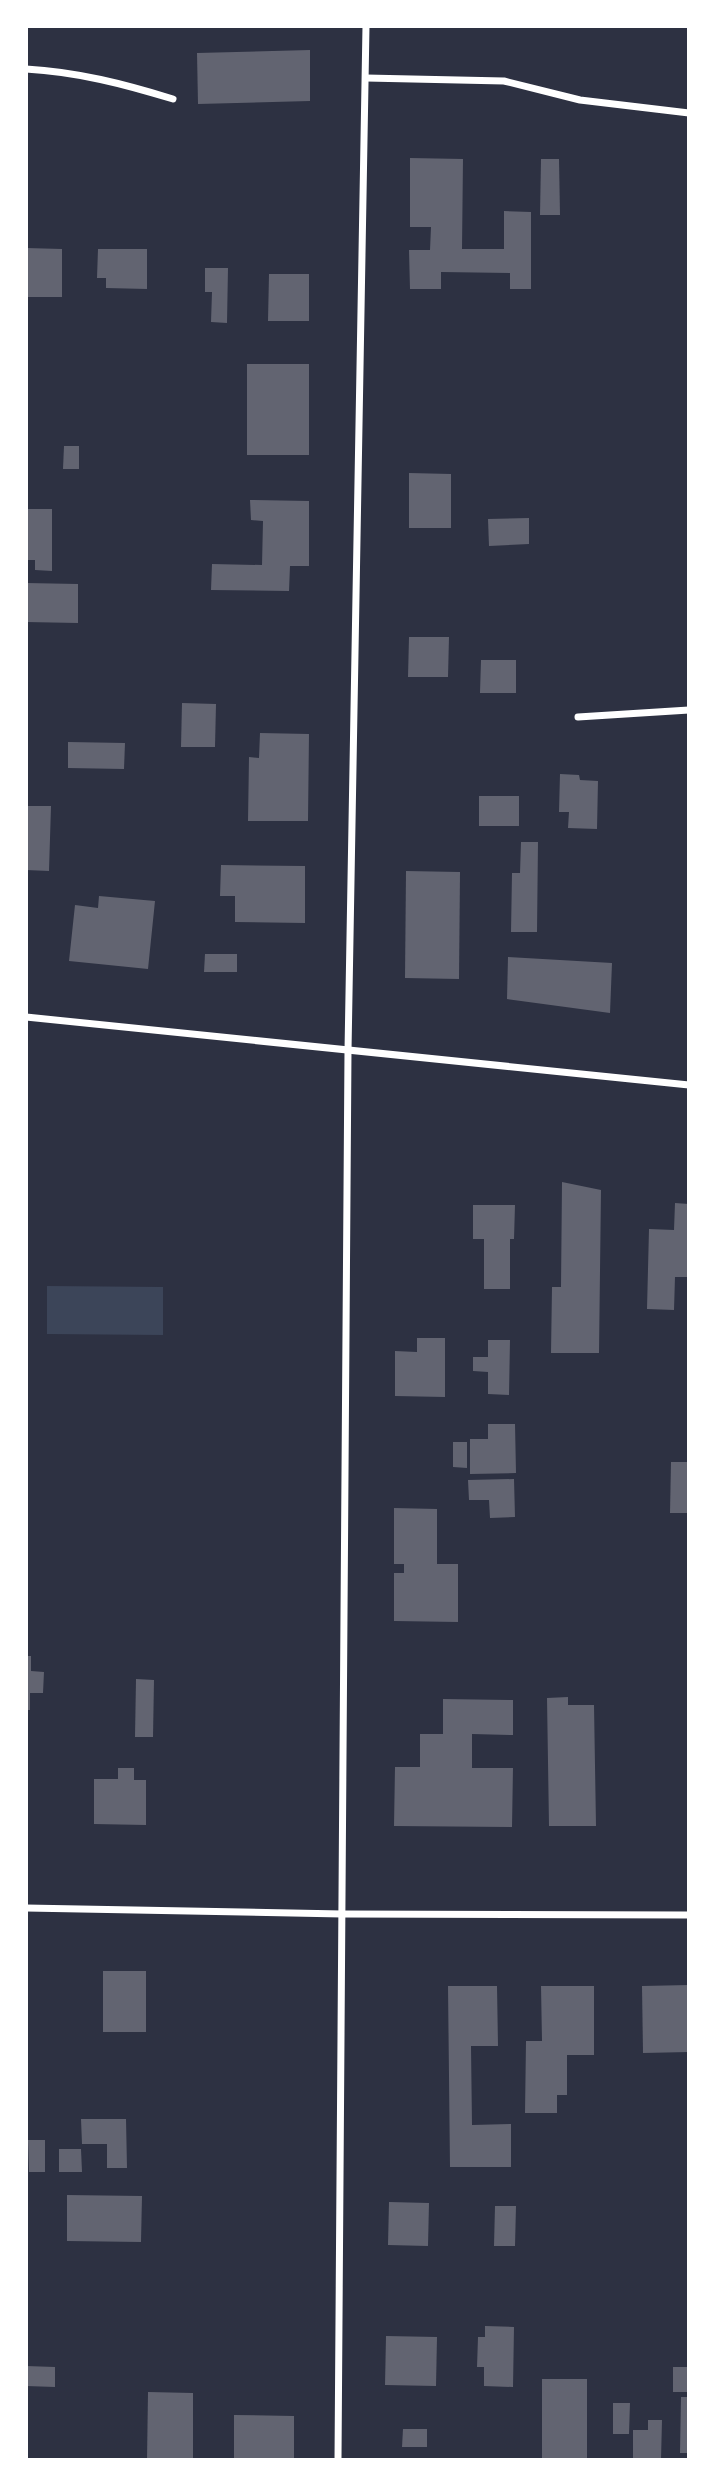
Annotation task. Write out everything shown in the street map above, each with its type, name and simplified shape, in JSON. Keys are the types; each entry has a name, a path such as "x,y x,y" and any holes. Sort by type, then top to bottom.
{"street":[{"path":"338,2460 348,1051 366,26"},
{"path":"26,69 62,71 116,82 173,99"},
{"path":"366,78 504,81 580,100 689,113"},
{"path":"579,717 689,710"},
{"path":"26,1017 689,1085"},
{"path":"26,1908 342,1914 689,1915"}],"shaded area":[{"path":"47,1286 163,1287 163,1335 47,1334"}],"building":[{"path":"310,50 310,101 198,104 197,53"},
{"path":"410,158 463,159 462,249 504,249 504,211 531,212 531,289 510,289 510,273 441,272 441,289 410,289 409,250 430,250 431,227 410,227"},
{"path":"541,159 559,159 560,215 540,215"},
{"path":"26,248 62,249 62,297 26,297"},
{"path":"98,249 147,249 147,289 106,288 106,278 97,278"},
{"path":"205,268 228,268 227,323 211,322 212,292 205,292"},
{"path":"269,274 309,274 309,321 268,321"},
{"path":"247,364 309,364 309,455 247,455"},
{"path":"64,446 79,446 79,469 63,469"},
{"path":"409,473 451,474 451,528 409,528"},
{"path":"250,500 309,501 309,566 290,566 289,591 211,590 212,564 262,565 263,521 251,520"},
{"path":"26,509 52,509 52,571 35,570 35,560 26,560"},
{"path":"529,518 529,544 489,546 488,519"},
{"path":"26,583 78,584 78,623 26,622"},
{"path":"409,637 449,637 448,677 408,677"},
{"path":"481,660 516,660 516,693 480,693"},
{"path":"182,703 216,704 215,747 181,747"},
{"path":"260,733 309,734 308,821 248,821 249,757 259,758"},
{"path":"68,742 125,743 124,769 68,768"},
{"path":"560,774 579,775 580,780 598,781 597,829 568,828 569,812 559,812"},
{"path":"479,796 519,796 519,826 479,826"},
{"path":"26,806 51,806 49,871 26,870"},
{"path":"521,842 538,842 537,932 511,932 512,873 520,873"},
{"path":"221,865 305,866 305,923 235,922 235,896 220,896"},
{"path":"406,871 460,872 459,979 405,978"},
{"path":"99,896 155,901 148,969 69,961 75,905 98,908"},
{"path":"205,954 237,954 237,972 204,972"},
{"path":"508,957 612,963 610,1013 507,999"},
{"path":"562,1182 601,1190 599,1353 551,1353 552,1287 561,1287"},
{"path":"675,1203 689,1204 689,1277 675,1277 674,1310 647,1309 649,1229 674,1230"},
{"path":"473,1205 515,1205 514,1239 510,1239 510,1289 484,1289 484,1239 473,1239"},
{"path":"417,1338 445,1338 445,1397 395,1396 395,1351 417,1352"},
{"path":"488,1340 510,1340 509,1395 488,1394 488,1372 473,1371 473,1357 488,1357"},
{"path":"488,1424 515,1424 516,1473 470,1474 470,1439 488,1439"},
{"path":"453,1442 467,1442 467,1468 453,1467"},
{"path":"671,1462 689,1462 689,1513 670,1513"},
{"path":"514,1479 515,1517 490,1518 489,1500 469,1500 468,1480"},
{"path":"394,1508 437,1509 437,1564 458,1564 458,1622 394,1621 394,1573 404,1573 404,1564 394,1564"},
{"path":"26,1656 31,1656 31,1671 44,1672 43,1693 30,1693 30,1710 26,1710"},
{"path":"136,1679 154,1680 153,1737 135,1737"},
{"path":"568,1697 568,1705 594,1705 596,1826 549,1826 547,1698"},
{"path":"443,1699 513,1700 513,1735 472,1734 472,1768 513,1768 512,1827 394,1826 395,1767 420,1767 420,1734 443,1734"},
{"path":"118,1768 134,1768 134,1780 146,1780 146,1825 94,1824 94,1779 118,1779"},
{"path":"103,1971 146,1971 146,2032 103,2032"},
{"path":"689,1985 689,2052 643,2053 642,1986"},
{"path":"448,1986 497,1986 498,2046 471,2046 472,2125 511,2124 511,2167 450,2167"},
{"path":"541,1986 594,1986 594,2055 567,2055 567,2095 557,2095 557,2113 525,2113 526,2041 542,2041"},
{"path":"81,2119 126,2119 127,2168 107,2168 107,2144 82,2144"},
{"path":"28,2140 45,2140 45,2172 29,2172"},
{"path":"59,2149 81,2149 82,2172 59,2172"},
{"path":"67,2195 142,2196 141,2242 67,2241"},
{"path":"389,2202 429,2203 428,2246 388,2245"},
{"path":"495,2206 516,2206 515,2246 494,2246"},
{"path":"485,2326 514,2327 513,2387 484,2386 484,2367 477,2367 478,2337 485,2337"},
{"path":"386,2336 437,2337 436,2386 385,2385"},
{"path":"26,2366 55,2367 55,2387 26,2386"},
{"path":"673,2367 689,2367 689,2392 673,2392"},
{"path":"542,2379 587,2379 587,2460 542,2460"},
{"path":"148,2392 193,2393 193,2460 147,2460"},
{"path":"681,2397 689,2397 689,2453 680,2453"},
{"path":"613,2403 630,2403 629,2434 613,2434"},
{"path":"234,2415 294,2416 294,2460 234,2460"},
{"path":"648,2420 662,2420 661,2460 633,2460 633,2430 648,2430"},
{"path":"403,2429 427,2429 427,2447 402,2447"}]}
